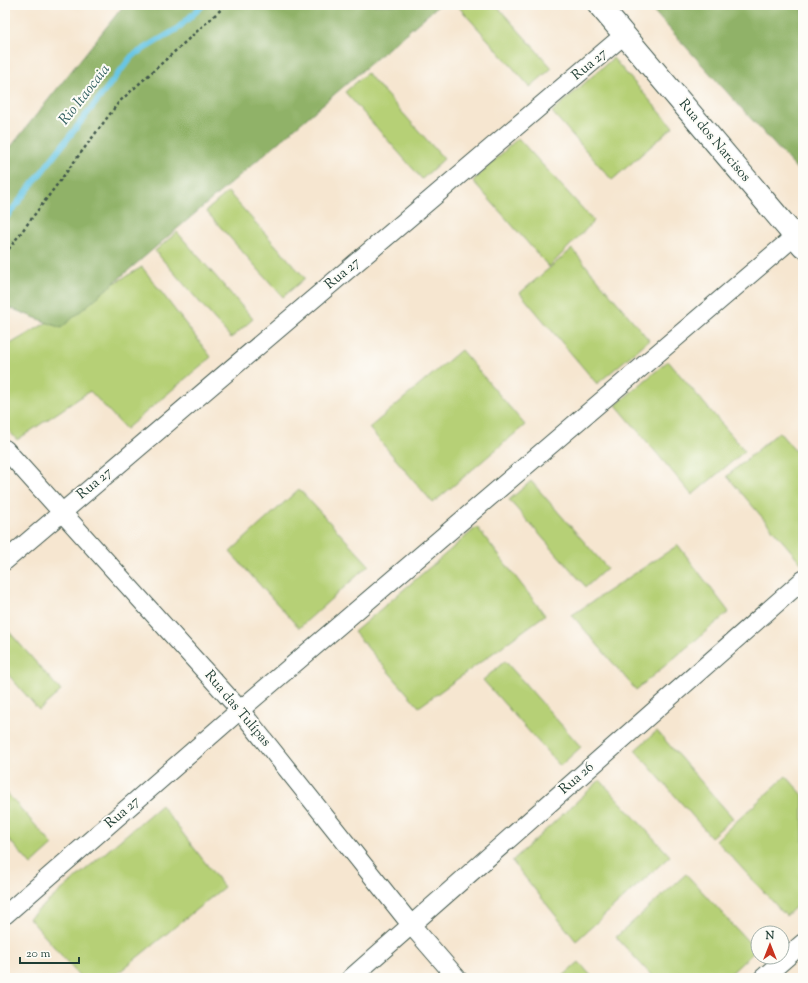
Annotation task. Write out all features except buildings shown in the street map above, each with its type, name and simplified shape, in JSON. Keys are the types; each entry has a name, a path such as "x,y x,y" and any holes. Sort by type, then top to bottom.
{"street":[{"name":"Rua dos Narcisos","path":"599,5 799,241"},
{"name":"Rua 27","path":"5,561 624,35"},
{"name":"Rua 27","path":"5,915 240,710 799,241"},
{"name":"Rua das Tulípas","path":"5,449 61,513 240,710 412,926 457,978"},
{"name":"Rua 26","path":"351,978 412,926 803,580"},
{"path":"763,978 803,943"}],"path":[{"path":"5,254 119,102 226,5"}],"green space":[{"path":"124,5 439,5 61,328 5,306 5,154"},
{"path":"457,5 496,5 552,68 530,87"},
{"path":"648,5 803,5 803,176"},
{"path":"613,58 673,127 612,180 552,112"},
{"path":"367,73 444,159 422,179 345,92"},
{"path":"518,138 594,221 549,267 473,181"},
{"path":"228,192 305,278 283,297 206,211"},
{"path":"177,232 253,319 231,338 155,251"},
{"path":"572,249 649,340 597,384 520,293"},
{"path":"142,267 211,357 126,429 90,391 17,440 5,426 5,347"},
{"path":"461,350 525,425 433,503 369,428"},
{"path":"668,361 745,451 692,495 616,405"},
{"path":"779,432 803,460 803,565 727,476"},
{"path":"531,481 607,568 586,587 509,500"},
{"path":"299,489 369,565 299,628 230,552"},
{"path":"477,527 545,615 419,707 354,632"},
{"path":"678,545 729,612 636,690 572,615"},
{"path":"5,627 61,691 39,710 5,671"},
{"path":"505,661 581,747 560,766 483,680"},
{"path":"657,731 733,818 711,837 635,750"},
{"path":"786,776 803,795 803,900 786,916 716,840"},
{"path":"600,780 670,856 576,941 512,861"},
{"path":"5,791 53,845 31,865 5,835"},
{"path":"161,805 224,887 112,978 81,978 29,918"},
{"path":"686,874 750,943 750,956 726,978 654,978 616,937"},
{"path":"579,962 593,978 561,978"}],"waterway":[{"name":"Rio Itaocaia","path":"5,219 132,56 177,29 203,5"}]}
